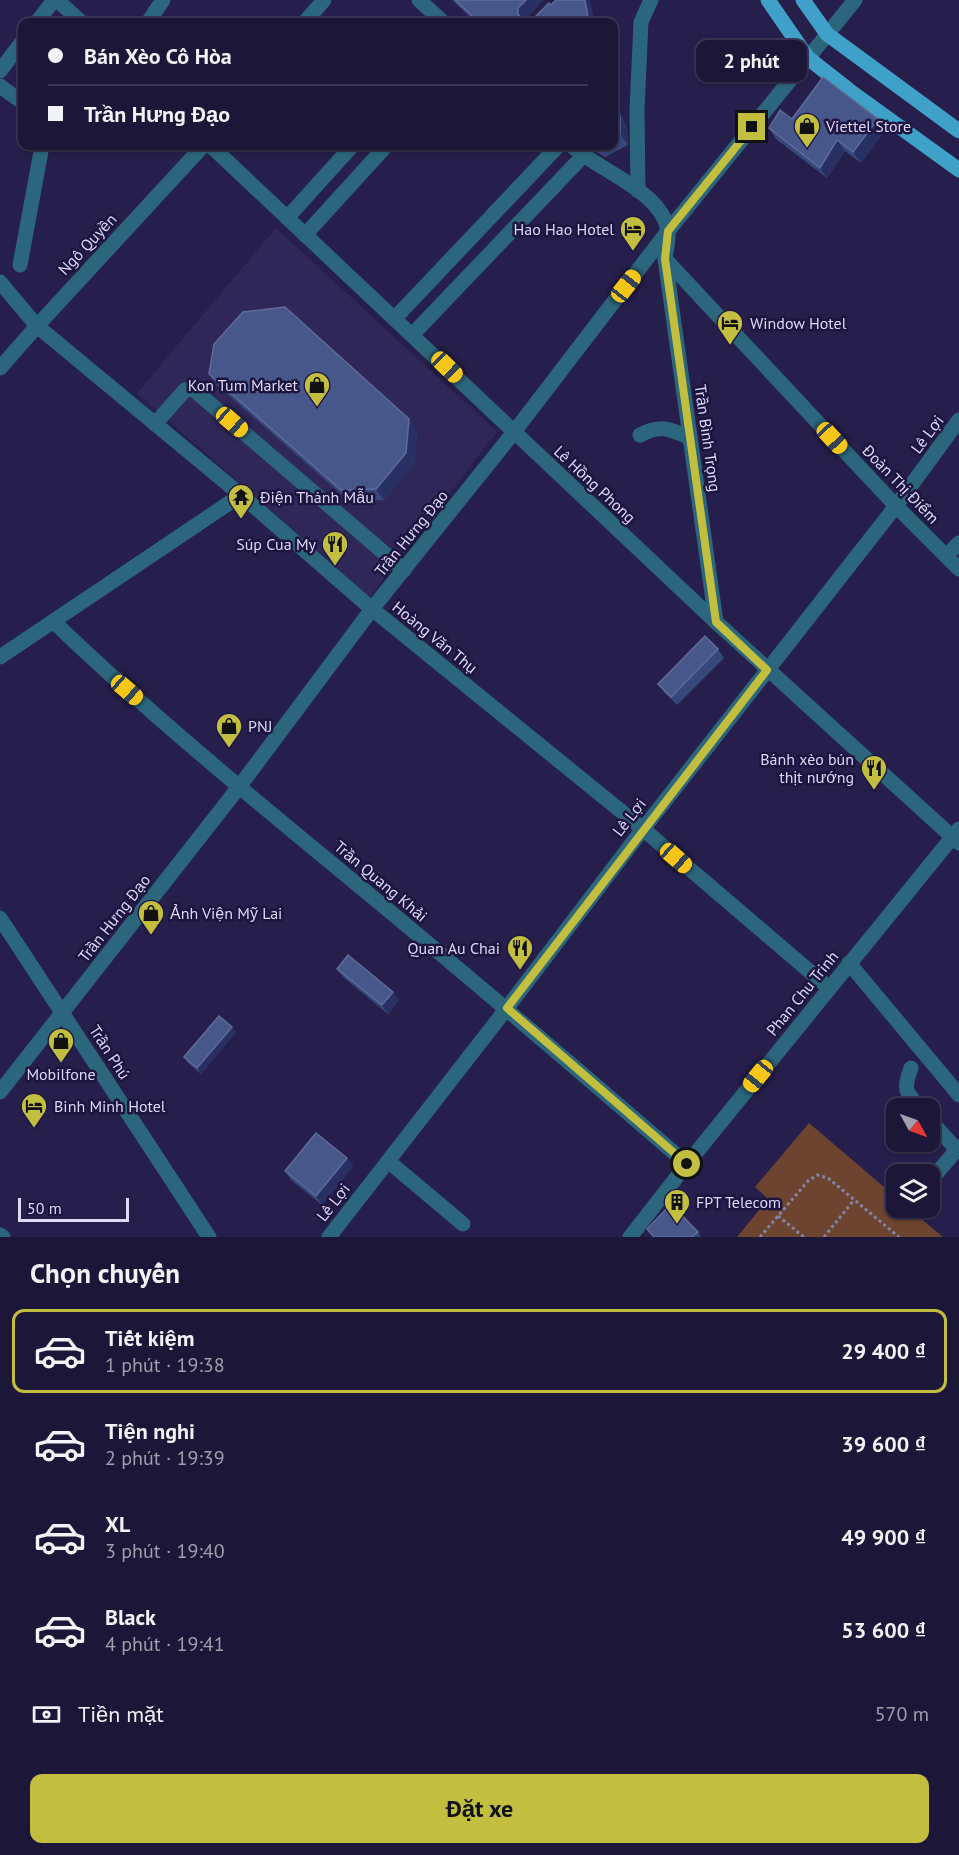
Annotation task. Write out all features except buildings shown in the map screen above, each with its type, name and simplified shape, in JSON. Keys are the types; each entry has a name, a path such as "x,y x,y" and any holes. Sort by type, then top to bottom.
{"main road":[{"path":"768,0 808,58 959,170"},
{"path":"803,0 827,34 959,130"}],"street":[{"path":"40,18 56,0 76,18"},
{"path":"151,18 163,0"},
{"path":"308,18 324,0"},
{"path":"419,0 438,18"},
{"path":"638,190 637,110 641,22 651,0"},
{"name":"Trần Hưng Đạo","path":"0,1092 239,787 372,609 514,432 668,231 855,0"},
{"path":"0,71 18,47"},
{"path":"0,86 18,99"},
{"path":"20,265 41,150"},
{"name":"Ngô Quyền","path":"0,368 198,150"},
{"name":"Lê Hồng Phong","path":"215,150 767,670 957,836"},
{"path":"288,219 348,150"},
{"path":"305,235 382,150"},
{"path":"395,318 554,150"},
{"path":"413,334 578,151 653,202 663,216 668,231 665,259"},
{"name":"Trần Bình Trọng","path":"665,259 716,622"},
{"name":"Đoàn Thị Điểm","path":"665,259 896,506 959,569"},
{"name":"Hoàng Văn Thụ","path":"0,282 37,326 241,495 372,609 643,829 829,988"},
{"path":"155,424 185,390 193,389 404,570"},
{"name":"Lê Lợi","path":"329,1237 643,829 896,506 959,420"},
{"path":"640,435 653,428 662,427 690,438"},
{"path":"0,657 241,495"},
{"path":"945,555 959,543"},
{"name":"Trần Quang Khải","path":"54,622 111,677 239,787 507,1008 687,1164"},
{"name":"Phan Chu Trinh","path":"630,1237 849,963 957,836"},
{"name":"Trần Phú","path":"0,918 209,1237"},
{"path":"849,963 959,1095"},
{"path":"911,1068 905,1084 911,1098"},
{"path":"940,1130 958,1149 940,1170"},
{"path":"388,1161 463,1224"}],"path":[{"path":"760,1237 808,1180 817,1175 828,1178 897,1237"},
{"path":"824,1237 854,1200"},
{"path":"778,1216 804,1237"}],"shaded area":[{"path":"276,228 497,432 370,597 137,393"},
{"path":"809,1123 886,1189 886,1218 920,1218 943,1237 737,1237 768,1199 755,1187"}],"place":[{"name":"Viettel Store","path":"807,149"},
{"name":"Hao Hao Hotel","path":"633,252"},
{"name":"Window Hotel","path":"730,346"},
{"name":"Kon Tum Market","path":"317,408"},
{"name":"Điện Thánh Mẫu","path":"241,520"},
{"name":"Súp Cua My","path":"335,567"},
{"name":"PNJ","path":"229,749"},
{"name":"Bánh xèo bún thịt nướng","path":"874,791"},
{"name":"Ảnh Viện Mỹ Lai","path":"151,936"},
{"name":"Quan Au Chai","path":"520,971"},
{"name":"Mobilfone","path":"61,1064"},
{"name":"Binh Minh Hotel","path":"34,1129"},
{"name":"FPT Telecom","path":"677,1225"}],"route":[{"path":"687,1164 507,1008 767,670 716,622 665,259 668,231 752,127"}]}
